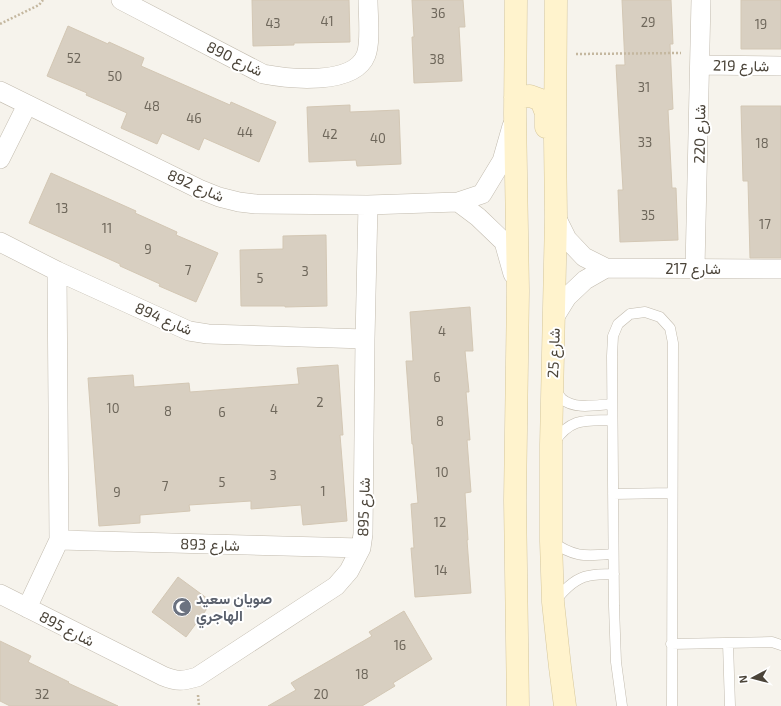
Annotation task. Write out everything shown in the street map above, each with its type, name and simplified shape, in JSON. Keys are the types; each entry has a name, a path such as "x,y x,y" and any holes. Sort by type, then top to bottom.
{"street":[{"name":"شارع 890","path":"121,0 263,74 283,78 325,78 352,71 366,56 368,46 368,0"},
{"path":"516,0 515,105 518,291 515,500 518,706"},
{"name":"شارع 25","path":"556,0 556,218 551,445 551,541 553,602 565,706"},
{"name":"شارع 220","path":"696,268 701,0"},
{"name":"شارع 219","path":"700,59 781,66"},
{"name":"شارع 892","path":"0,91 199,189 219,197 256,204 368,205 458,202 482,194 502,161 515,105"},
{"path":"515,105 530,96 541,100 546,113 548,189 556,218"},
{"path":"0,159 27,105"},
{"path":"458,202 478,217 504,242 518,291"},
{"name":"شارع 895","path":"0,594 164,676 174,680 186,680 197,677 336,586 349,571 361,548 363,534 368,205"},
{"name":"شارع 217","path":"556,218 567,240 584,257 606,268 781,269"},
{"name":"شارع 894","path":"0,242 57,271 189,331 208,334 365,339"},
{"name":"شارع 217","path":"554,318 567,297 585,280 606,268"},
{"path":"27,608 59,540 57,271"},
{"name":"شارع 893","path":"59,540 361,548"}],"lane":[{"path":"622,706 616,662 614,606 612,420 613,336 618,324 630,314 645,312 660,317 670,328 673,343 672,706"},
{"path":"552,385 562,398 572,404 582,406 612,404"},
{"path":"551,445 560,433 569,425 578,422 612,420"},
{"path":"613,494 672,493"},
{"path":"551,541 563,550 579,555 594,556 613,554"},
{"path":"553,602 565,589 586,576 614,574"},
{"path":"671,644 772,642 781,645"},
{"path":"728,643 730,706"}],"path":[{"path":"0,24 39,5 43,0"},
{"path":"556,54 700,59"}],"building":[{"path":"252,0 349,0 350,42 294,43 294,45 253,46"},
{"path":"412,0 463,0 465,27 459,27 462,81 414,83"},
{"path":"622,0 671,0 673,44 670,44 673,109 668,110 672,188 676,188 678,240 620,242 618,190 623,190 616,65 625,65"},
{"path":"741,0 781,0 781,49 741,49"},
{"path":"68,26 144,58 141,66 230,105 231,102 276,122 259,162 204,138 199,150 162,133 157,144 121,128 127,113 86,95 87,93 47,76"},
{"path":"350,105 350,112 399,110 401,164 357,166 356,160 309,162 307,107"},
{"path":"741,106 781,106 781,258 750,258 748,181 743,181"},
{"path":"51,173 136,211 135,213 177,232 176,235 218,253 196,302 159,286 160,284 120,266 120,264 29,223"},
{"path":"326,235 327,306 241,306 240,250 283,249 283,236"},
{"path":"470,307 473,351 465,351 469,392 466,392 470,440 467,440 471,492 465,493 471,593 415,597 411,548 414,548 411,504 418,503 406,361 413,361 410,312"},
{"path":"338,365 343,435 340,435 347,521 303,525 301,505 251,509 251,501 189,505 190,511 140,515 140,523 99,526 88,378 133,375 134,387 189,383 190,392 299,384 297,368"},
{"name":"صويان سعيد الهاجري","path":"178,577 212,602 186,637 152,612"},
{"path":"404,611 432,659 393,683 395,686 362,706 268,706 296,690 291,683 372,636 369,632"},
{"path":"0,641 31,656 28,662 69,682 68,683 118,706 10,706 0,701"}],"place":[{"name":"صويان سعيد الهاجري","path":"182,607"}]}
